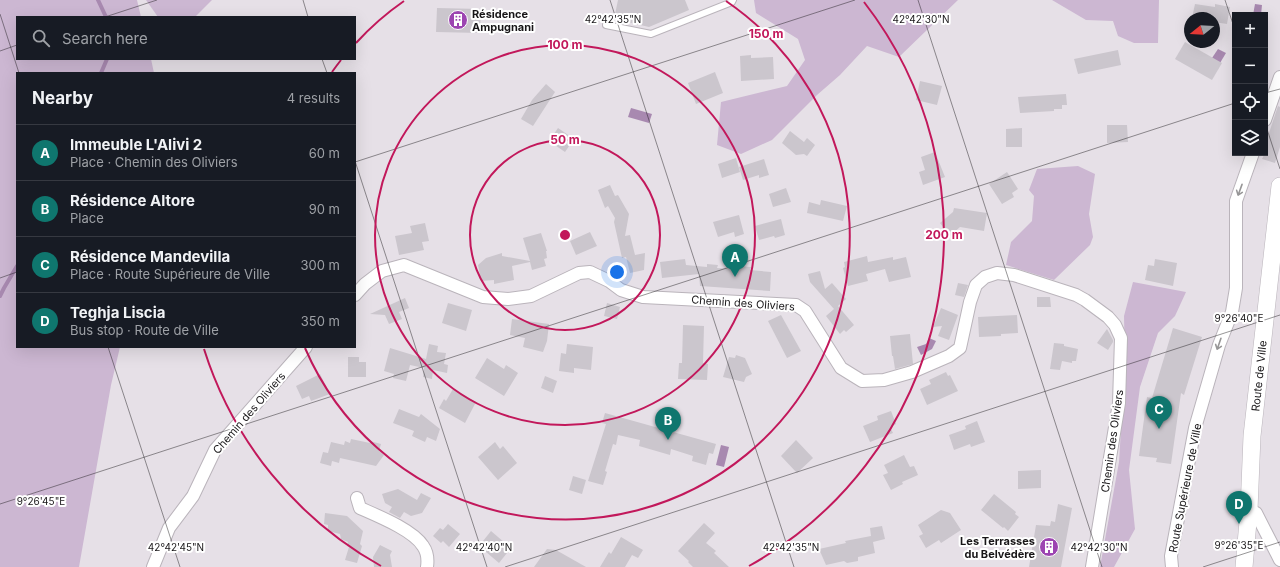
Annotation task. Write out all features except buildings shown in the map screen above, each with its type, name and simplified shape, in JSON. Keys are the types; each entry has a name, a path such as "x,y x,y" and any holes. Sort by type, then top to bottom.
{"street":[{"path":"1268,111 1280,77"},
{"name":"Route Supérieure de Ville","path":"1172,567 1171,556 1194,428 1218,345 1232,312 1236,288 1236,201 1252,156"},
{"name":"Route de Ville","path":"1244,567 1249,510 1252,436 1280,186"},
{"name":"Chemin des Oliviers","path":"356,294 365,284 382,271 404,265 483,297 508,299 531,296 579,273 590,272 609,281 621,290 643,297 796,305 805,311 841,368 862,381 884,380 912,372 949,356 960,348 970,302 976,285 985,277 997,273 1014,275 1076,295 1108,317 1115,325 1121,338 1119,403 1092,567"},
{"name":"Chemin des Oliviers","path":"153,567 169,528 193,496 215,450 305,348"},
{"path":"357,498 360,508 406,530 423,546 428,558 427,567"},
{"path":"1249,510 1256,513 1280,560"}],"lane":[{"path":"606,25 651,34 734,0"}],"shaded area":[{"path":"0,0 137,0 141,16 16,16 16,60 151,60 154,72 16,72 16,348 120,348 111,385 79,567 0,567"},
{"path":"146,0 212,0 196,16 157,16"},
{"path":"754,0 958,0 899,57 867,46 840,75 817,95 772,140 741,154 717,145 721,102 787,86 805,60 798,39 756,13"},
{"path":"1052,0 1159,0 1158,43 1134,43 1118,36 1113,21 1086,20"},
{"path":"1255,4 1262,5 1261,12 1254,12"},
{"path":"1218,49 1226,53 1220,63 1212,58"},
{"path":"631,108 652,114 649,123 628,117"},
{"path":"1078,166 1095,174 1089,214 1093,237 1090,245 1054,280 1006,265 1011,242 1032,221 1034,196 1029,190 1037,169"},
{"path":"1133,282 1186,292 1175,316 1158,333 1140,387 1129,470 1135,529 1114,567 1100,567 1119,462 1125,363 1124,316"},
{"path":"929,338 936,341 932,349 921,355 917,347 926,344"},
{"path":"721,445 729,447 724,467 716,465"}],"waterway":[{"path":"98,0 106,16"},
{"path":"101,72 107,60"},
{"path":"0,296 16,268"}],"place":[{"name":"Résidence Ampugnani","path":"458,20"},
{"name":"Immeuble L'Alivi 2","path":"735,277"},
{"name":"Résidence Mandevilla","path":"1159,429"},
{"name":"Résidence Altore","path":"668,440"},
{"name":"Teghja Liscia","path":"1239,524"},
{"name":"Les Terrasses du Belvédère","path":"1049,547"}]}
